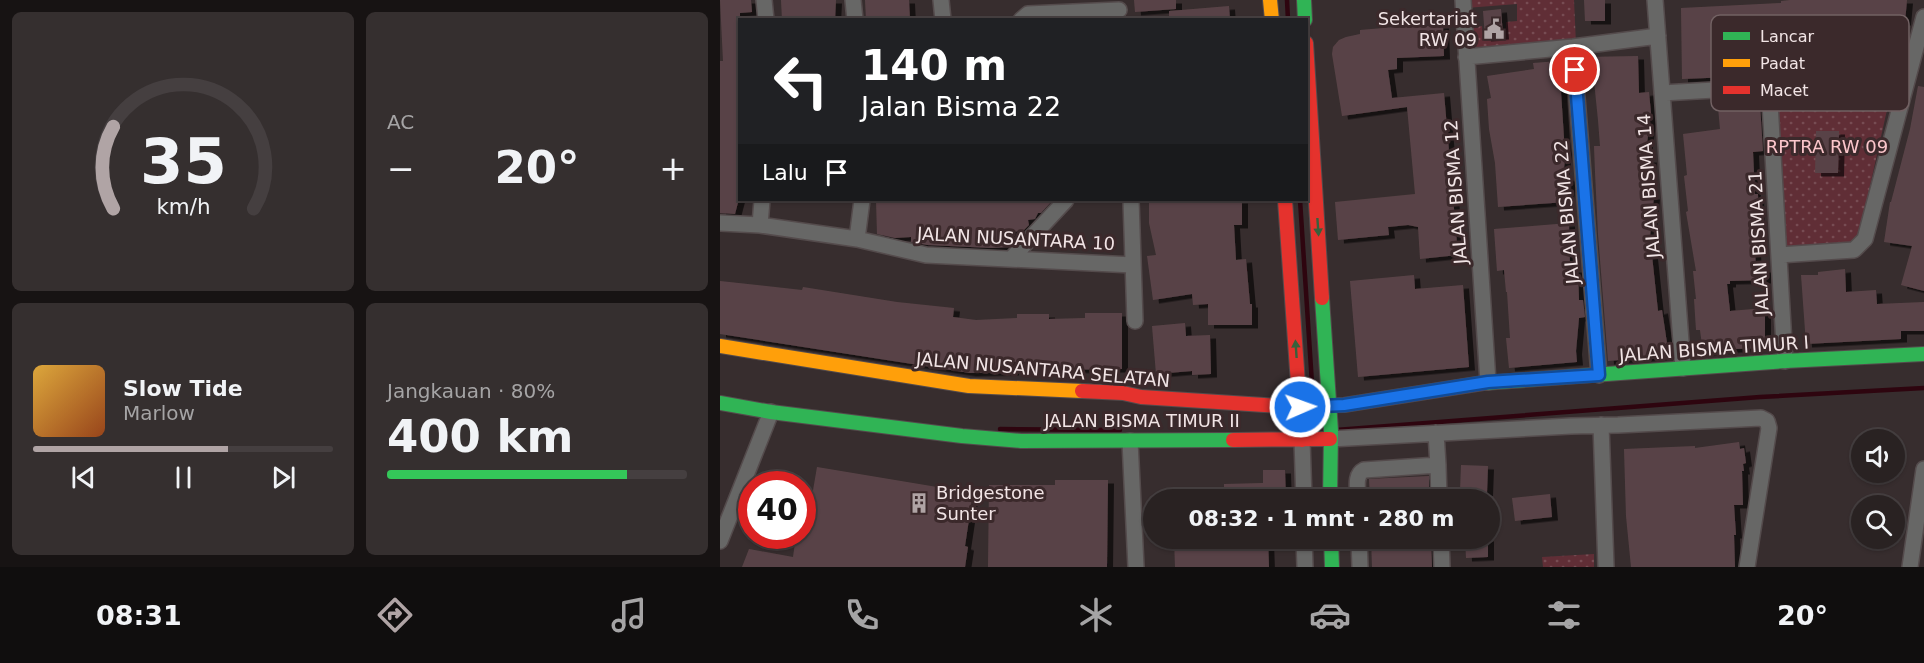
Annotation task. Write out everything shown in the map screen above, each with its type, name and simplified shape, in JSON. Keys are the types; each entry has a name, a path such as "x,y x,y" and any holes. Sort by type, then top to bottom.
{"street":[{"path":"764,0 766,18"},
{"path":"853,0 855,18"},
{"path":"941,0 943,18"},
{"path":"1270,0 1272,18"},
{"path":"1304,0 1305,18"},
{"name":"JALAN BISMA 12","path":"1463,0 1488,382"},
{"name":"JALAN BISMA 14","path":"1655,0 1683,369"},
{"path":"1026,11 1119,10"},
{"path":"1909,69 1924,17"},
{"path":"1466,57 1658,36"},
{"name":"JALAN BISMA 22","path":"1573,47 1599,375"},
{"path":"1308,78 1330,435 1330,489"},
{"path":"1662,93 1711,90"},
{"name":"JALAN BISMA 21","path":"1770,111 1785,361"},
{"path":"1779,255 1854,250 1862,244 1898,111"},
{"path":"760,225 762,201"},
{"path":"857,239 862,201"},
{"path":"1011,259 1065,201"},
{"path":"1131,201 1135,321"},
{"path":"1286,201 1302,408 1304,489"},
{"name":"JALAN NUSANTARA 10","path":"720,223 760,225 857,239 926,255 1133,265"},
{"name":"JALAN NUSANTARA SELATAN","path":"720,346 969,386 1123,393 1141,397 1327,408"},
{"name":"JALAN BISMA TIMUR I","path":"1327,408 1488,382 1785,361 1924,354"},
{"name":"JALAN BISMA TIMUR II","path":"720,403 962,436 1021,441 1302,438 1757,417 1767,421 1768,428 1747,567"},
{"path":"720,541 771,411"},
{"path":"1601,425 1606,567"},
{"path":"1436,433 1439,489"},
{"path":"1130,441 1136,567"},
{"path":"1358,489 1358,477 1364,470 1438,465"},
{"path":"1910,567 1924,469"},
{"path":"1330,477 1358,477"},
{"path":"1304,549 1305,567"},
{"path":"1331,549 1332,567"},
{"path":"1359,549 1360,567"},
{"path":"1441,549 1442,567"}],"green space":[{"path":"1465,0 1574,0 1576,44 1471,54 1468,28 1482,26 1484,41 1506,39 1506,22 1517,21 1517,4 1466,8"},
{"name":"RPTRA RW 09","path":"1774,111 1887,111 1857,244 1785,251"},
{"path":"1594,554 1594,567 1543,567 1542,557"}],"building":[{"path":"720,0 751,0 752,12 740,13 740,18 738,18 738,201 735,214 720,213 720,61 723,61"},
{"path":"781,0 836,0 835,18 782,18"},
{"path":"865,0 909,0 910,18 866,18"},
{"path":"1134,0 1176,0 1176,9 1135,12"},
{"path":"1584,0 1605,0 1605,21 1585,21"},
{"path":"1907,0 1906,15 1711,15 1711,78 1682,79 1681,8 1781,3 1781,1"},
{"path":"1229,6 1230,18 1169,18 1169,11"},
{"name":"Sekertariat RW 09","path":"1501,9 1503,36 1485,38 1483,11"},
{"path":"1443,25 1444,56 1397,58 1397,69 1388,70 1392,98 1444,93 1458,255 1420,259 1418,227 1408,225 1388,227 1389,235 1338,240 1335,202 1415,194 1407,107 1342,116 1332,54 1333,47 1339,40 1360,34 1360,30"},
{"path":"1638,56 1639,93 1649,92 1651,113 1645,159 1651,159 1646,196 1654,196 1650,237 1658,311 1662,310 1669,356 1608,361 1594,146 1600,146 1594,81 1586,81 1585,57"},
{"path":"1559,61 1566,151 1563,177 1571,178 1567,202 1498,207 1495,163 1489,129 1487,99 1491,98 1487,76 1534,69 1533,63"},
{"path":"1918,86 1924,87 1924,291 1901,285 1912,246 1884,242 1890,202 1910,129"},
{"path":"1718,111 1760,111 1763,151 1753,152 1755,194 1758,194 1759,233 1754,232 1756,269 1765,269 1765,280 1730,281 1730,284 1727,284 1730,311 1765,308 1765,348 1703,353 1700,330 1696,330 1693,271 1696,271 1686,212 1688,211 1684,176 1687,175 1683,134 1720,129"},
{"path":"1816,131 1839,131 1838,173 1815,173"},
{"path":"876,201 1052,201 1041,213 1038,213 1035,219 1028,220 1029,225 1024,230 1014,232 1014,241 1009,247 927,245 911,242 911,237 895,238 877,234"},
{"path":"1149,201 1242,201 1242,225 1234,225 1236,260 1246,259 1250,304 1252,304 1252,325 1208,325 1208,304 1193,305 1192,294 1153,300 1147,256 1156,255 1149,223"},
{"path":"1569,223 1570,269 1578,269 1579,300 1583,300 1585,317 1579,318 1577,362 1509,368 1506,338 1510,338 1507,292 1504,270 1497,271 1494,229"},
{"path":"1845,269 1846,292 1876,290 1877,304 1924,302 1924,331 1901,331 1901,339 1806,344 1801,275 1818,275 1818,272"},
{"path":"1414,275 1415,289 1463,285 1469,367 1358,377 1350,281"},
{"path":"720,281 802,290 803,287 897,302 954,308 953,317 976,320 1017,318 1017,314 1049,314 1049,319 1085,318 1085,313 1122,313 1122,369 1053,370 1053,362 1013,362 1013,372 970,373 720,334"},
{"path":"1185,323 1186,336 1210,335 1211,374 1192,375 1192,371 1156,374 1152,326"},
{"path":"1739,442 1740,449 1744,448 1746,463 1743,464 1744,471 1742,471 1743,505 1734,505 1735,567 1631,567 1626,516 1624,449 1695,446 1695,448"},
{"path":"1461,465 1488,466 1487,489 1460,489"},
{"path":"817,467 973,493 965,546 968,547 965,567 742,567 749,549 793,557 794,549 816,549"},
{"path":"1263,470 1285,470 1286,489 1224,489 1224,484 1263,483"},
{"path":"1429,476 1429,489 1369,489 1369,479"},
{"path":"1055,480 1108,480 1107,567 988,567 989,485 1055,485"},
{"path":"1550,494 1552,517 1515,521 1512,498"},
{"path":"1174,549 1268,549 1269,567 1175,567"},
{"path":"1371,549 1431,549 1432,567 1372,567"},
{"path":"1466,549 1488,549 1488,557 1466,558"}],"waterway":[{"path":"1287,0 1288,18"},
{"path":"1300,201 1313,399"},
{"path":"1336,430 1760,397 1924,388"},
{"path":"1314,410 1315,431"},
{"path":"1000,429 1120,430"}],"traffic: fast":[{"path":"1304,0 1305,18"},
{"path":"1322,298 1331,431 1330,489"},
{"path":"1483,383 1785,361 1924,354"},
{"path":"720,403 771,412 962,436 1021,441 1233,440"},
{"path":"1331,549 1332,567"}],"traffic: slow":[{"path":"1270,0 1272,18"},
{"path":"720,346 969,386 1082,391"}],"traffic: jam":[{"path":"1308,75 1322,298"},
{"path":"1285,201 1302,440"},
{"path":"1082,391 1278,406 1344,405 1483,383"},
{"path":"1233,440 1330,439"}],"place":[{"name":"Sekertariat RW 09","path":"1494,29"},
{"name":"Bridgestone Sunter","path":"919,503"}],"route":[{"path":"1300,407 1344,405 1488,382 1599,375 1575,70"}]}
